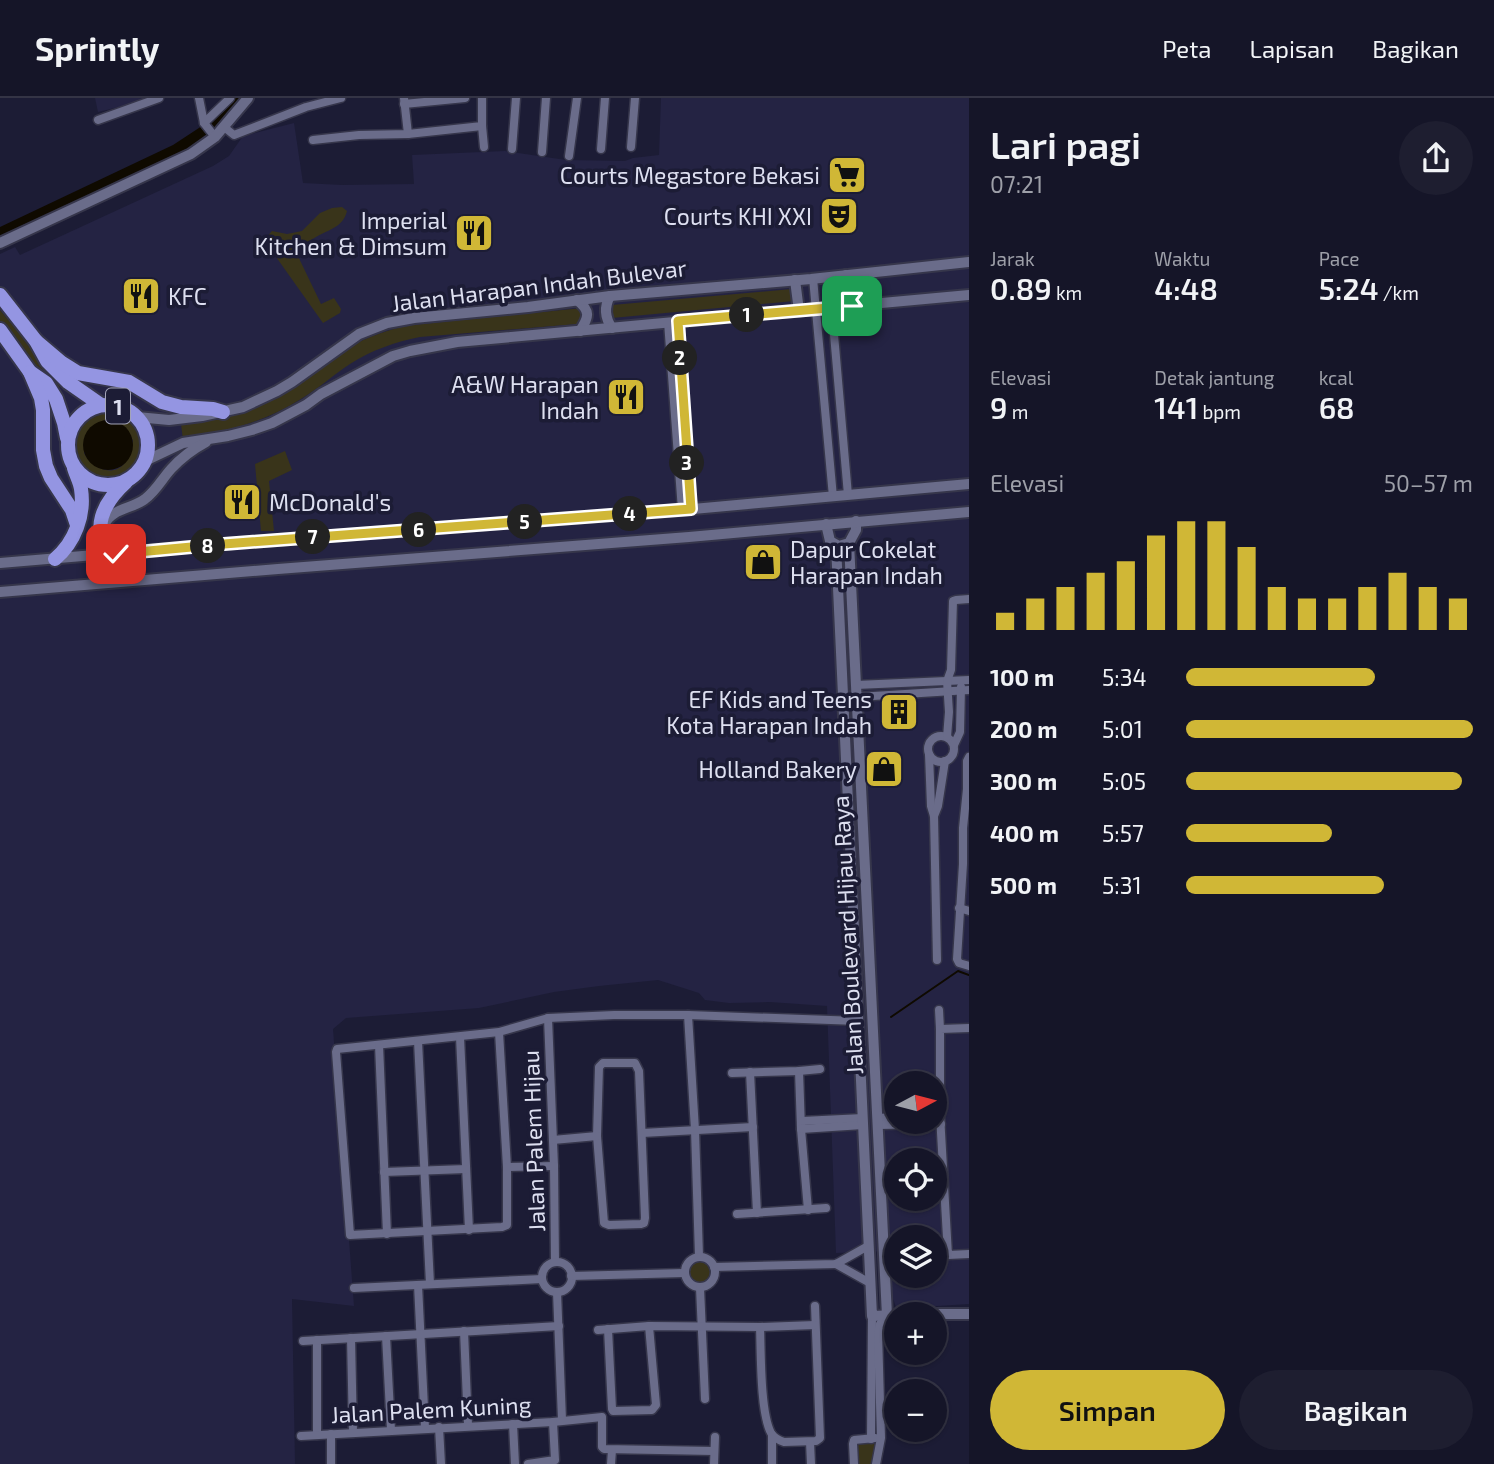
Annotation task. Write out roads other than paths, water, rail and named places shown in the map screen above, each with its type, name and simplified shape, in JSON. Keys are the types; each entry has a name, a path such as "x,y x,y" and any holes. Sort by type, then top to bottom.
{"highway":[{"name":"1","path":"0,295 36,341 47,361 68,382 101,405"},
{"path":"0,330 30,372 41,398 46,466 72,510 77,525"},
{"path":"36,341 78,373 129,382 162,402 223,412"},
{"path":"30,372 46,383 56,399 65,423 69,455 81,489 81,510 75,535 55,559"},
{"name":"1","path":"68,443 70,430 88,410 101,405 121,406 137,417 144,427 148,438 145,461"},
{"path":"116,554 103,542 101,533 105,505 138,472 145,461"},
{"path":"73,465 82,476 92,482 114,485 127,481"}],"street":[{"path":"98,120 159,98"},
{"path":"199,98 205,123 214,135"},
{"path":"205,123 230,98"},
{"path":"0,243 191,155 224,127 248,98"},
{"path":"224,127 234,135 306,107 341,98"},
{"path":"408,134 404,101 465,98"},
{"path":"482,98 484,147"},
{"path":"512,149 516,98"},
{"path":"542,152 546,98"},
{"path":"569,156 577,98"},
{"path":"601,149 605,98"},
{"path":"631,147 635,98"},
{"path":"313,140 482,126"},
{"name":"Jalan Harapan Indah Bulevar","path":"137,417 169,420 243,407 277,391 312,369 359,334 387,323 610,296 969,262"},
{"path":"846,275 843,295 849,306"},
{"path":"829,277 848,495"},
{"path":"813,278 833,496"},
{"path":"795,280 799,311"},
{"name":"Jalan Harapan Indah Bulevar","path":"145,461 183,443 212,439 272,423 378,363 411,351 457,342 969,295"},
{"path":"610,296 606,312 607,321 612,328"},
{"path":"577,300 585,306 588,315 580,331"},
{"path":"673,322 686,509"},
{"path":"101,533 107,517 147,498 184,456 212,439"},
{"path":"0,563 969,484"},
{"path":"0,592 969,512"},
{"path":"826,524 830,541 836,545 849,543 856,530 856,521"},
{"name":"Jalan Boulevard Hijau Raya","path":"849,543 881,1201 890,1302"},
{"name":"Jalan Boulevard Hijau Raya","path":"836,545 872,1316"},
{"path":"947,737 947,681 951,670 953,601 969,599"},
{"path":"929,754 936,761 945,761 953,755 960,732 964,680 951,670"},
{"path":"842,679 856,682 964,680"},
{"path":"857,697 965,690"},
{"path":"937,960 934,816 931,806 929,744 936,736 947,737 954,745"},
{"path":"969,757 965,869 959,908 957,959 959,963 969,966"},
{"path":"934,816 938,807 945,761"},
{"path":"959,908 969,911"},
{"path":"854,934 868,932"},
{"path":"939,1010 939,1071"},
{"path":"499,1032 507,1167 507,1225 468,1230 351,1235 336,1052 340,1049 499,1032 548,1018 688,1015 858,1021"},
{"path":"688,1015 699,1256"},
{"name":"Jalan Palem Hijau","path":"548,1018 555,1262"},
{"path":"940,1029 969,1028"},
{"path":"460,1037 468,1230"},
{"path":"418,1041 430,1284"},
{"path":"379,1045 387,1234"},
{"path":"603,1063 635,1063 639,1070 644,1223 604,1223 597,1136 599,1067 603,1063"},
{"path":"732,1073 820,1069"},
{"path":"799,1071 808,1210"},
{"path":"750,1072 757,1213"},
{"path":"877,1121 884,1120"},
{"path":"801,1125 863,1121"},
{"path":"877,1121 884,1121"},
{"path":"642,1133 752,1127"},
{"path":"939,1134 948,1255 969,1254"},
{"path":"553,1140 597,1136"},
{"path":"507,1167 554,1166"},
{"path":"384,1172 466,1168"},
{"path":"866,1202 881,1201"},
{"path":"737,1214 825,1208"},
{"path":"714,1267 836,1264 868,1246"},
{"path":"699,1256 708,1259 714,1267 713,1279 700,1288 689,1283 684,1273 688,1261 699,1256"},
{"path":"555,1262 566,1266 571,1276 566,1289 557,1292 545,1287 542,1279 545,1268 555,1262"},
{"path":"836,1264 870,1283"},
{"path":"571,1276 684,1273"},
{"path":"354,1288 542,1279"},
{"path":"418,1285 425,1428"},
{"path":"700,1288 705,1399"},
{"path":"528,1464 555,1462 558,1421 557,1292"},
{"path":"772,1435 784,1442 810,1442 820,1438 815,1306"},
{"path":"947,1314 969,1314"},
{"path":"871,1439 872,1316 884,1315"},
{"path":"876,1464 881,1438 878,1332 884,1321"},
{"path":"598,1330 649,1326 815,1325"},
{"path":"303,1340 559,1326"},
{"path":"608,1329 613,1411 652,1410 656,1405 649,1326"},
{"path":"760,1327 764,1403 772,1435 772,1464"},
{"path":"464,1331 468,1426"},
{"path":"386,1336 391,1430"},
{"path":"351,1338 353,1433"},
{"path":"317,1340 317,1435"},
{"name":"Jalan Palem Kuning","path":"301,1436 603,1418 602,1448 612,1450"},
{"path":"513,1424 515,1464"},
{"path":"439,1427 441,1464"},
{"path":"331,1434 331,1464"},
{"path":"714,1464 715,1437"},
{"path":"853,1464 853,1441 881,1438"},
{"path":"810,1442 811,1464"},
{"path":"611,1464 612,1450 714,1451"}],"waterway":[{"path":"891,1017 958,971 969,975"}],"place":[{"name":"Courts Megastore Bekasi","path":"847,175"},
{"name":"Courts KHI XXI","path":"839,216"},
{"name":"Imperial Kitchen & Dimsum","path":"474,233"},
{"name":"KFC","path":"141,296"},
{"name":"A&W Harapan Indah","path":"626,397"},
{"name":"McDonald's","path":"242,502"},
{"name":"Dapur Cokelat Harapan Indah","path":"763,562"},
{"name":"EF Kids and Teens Kota Harapan Indah","path":"899,712"},
{"name":"Holland Bakery","path":"884,769"}]}
